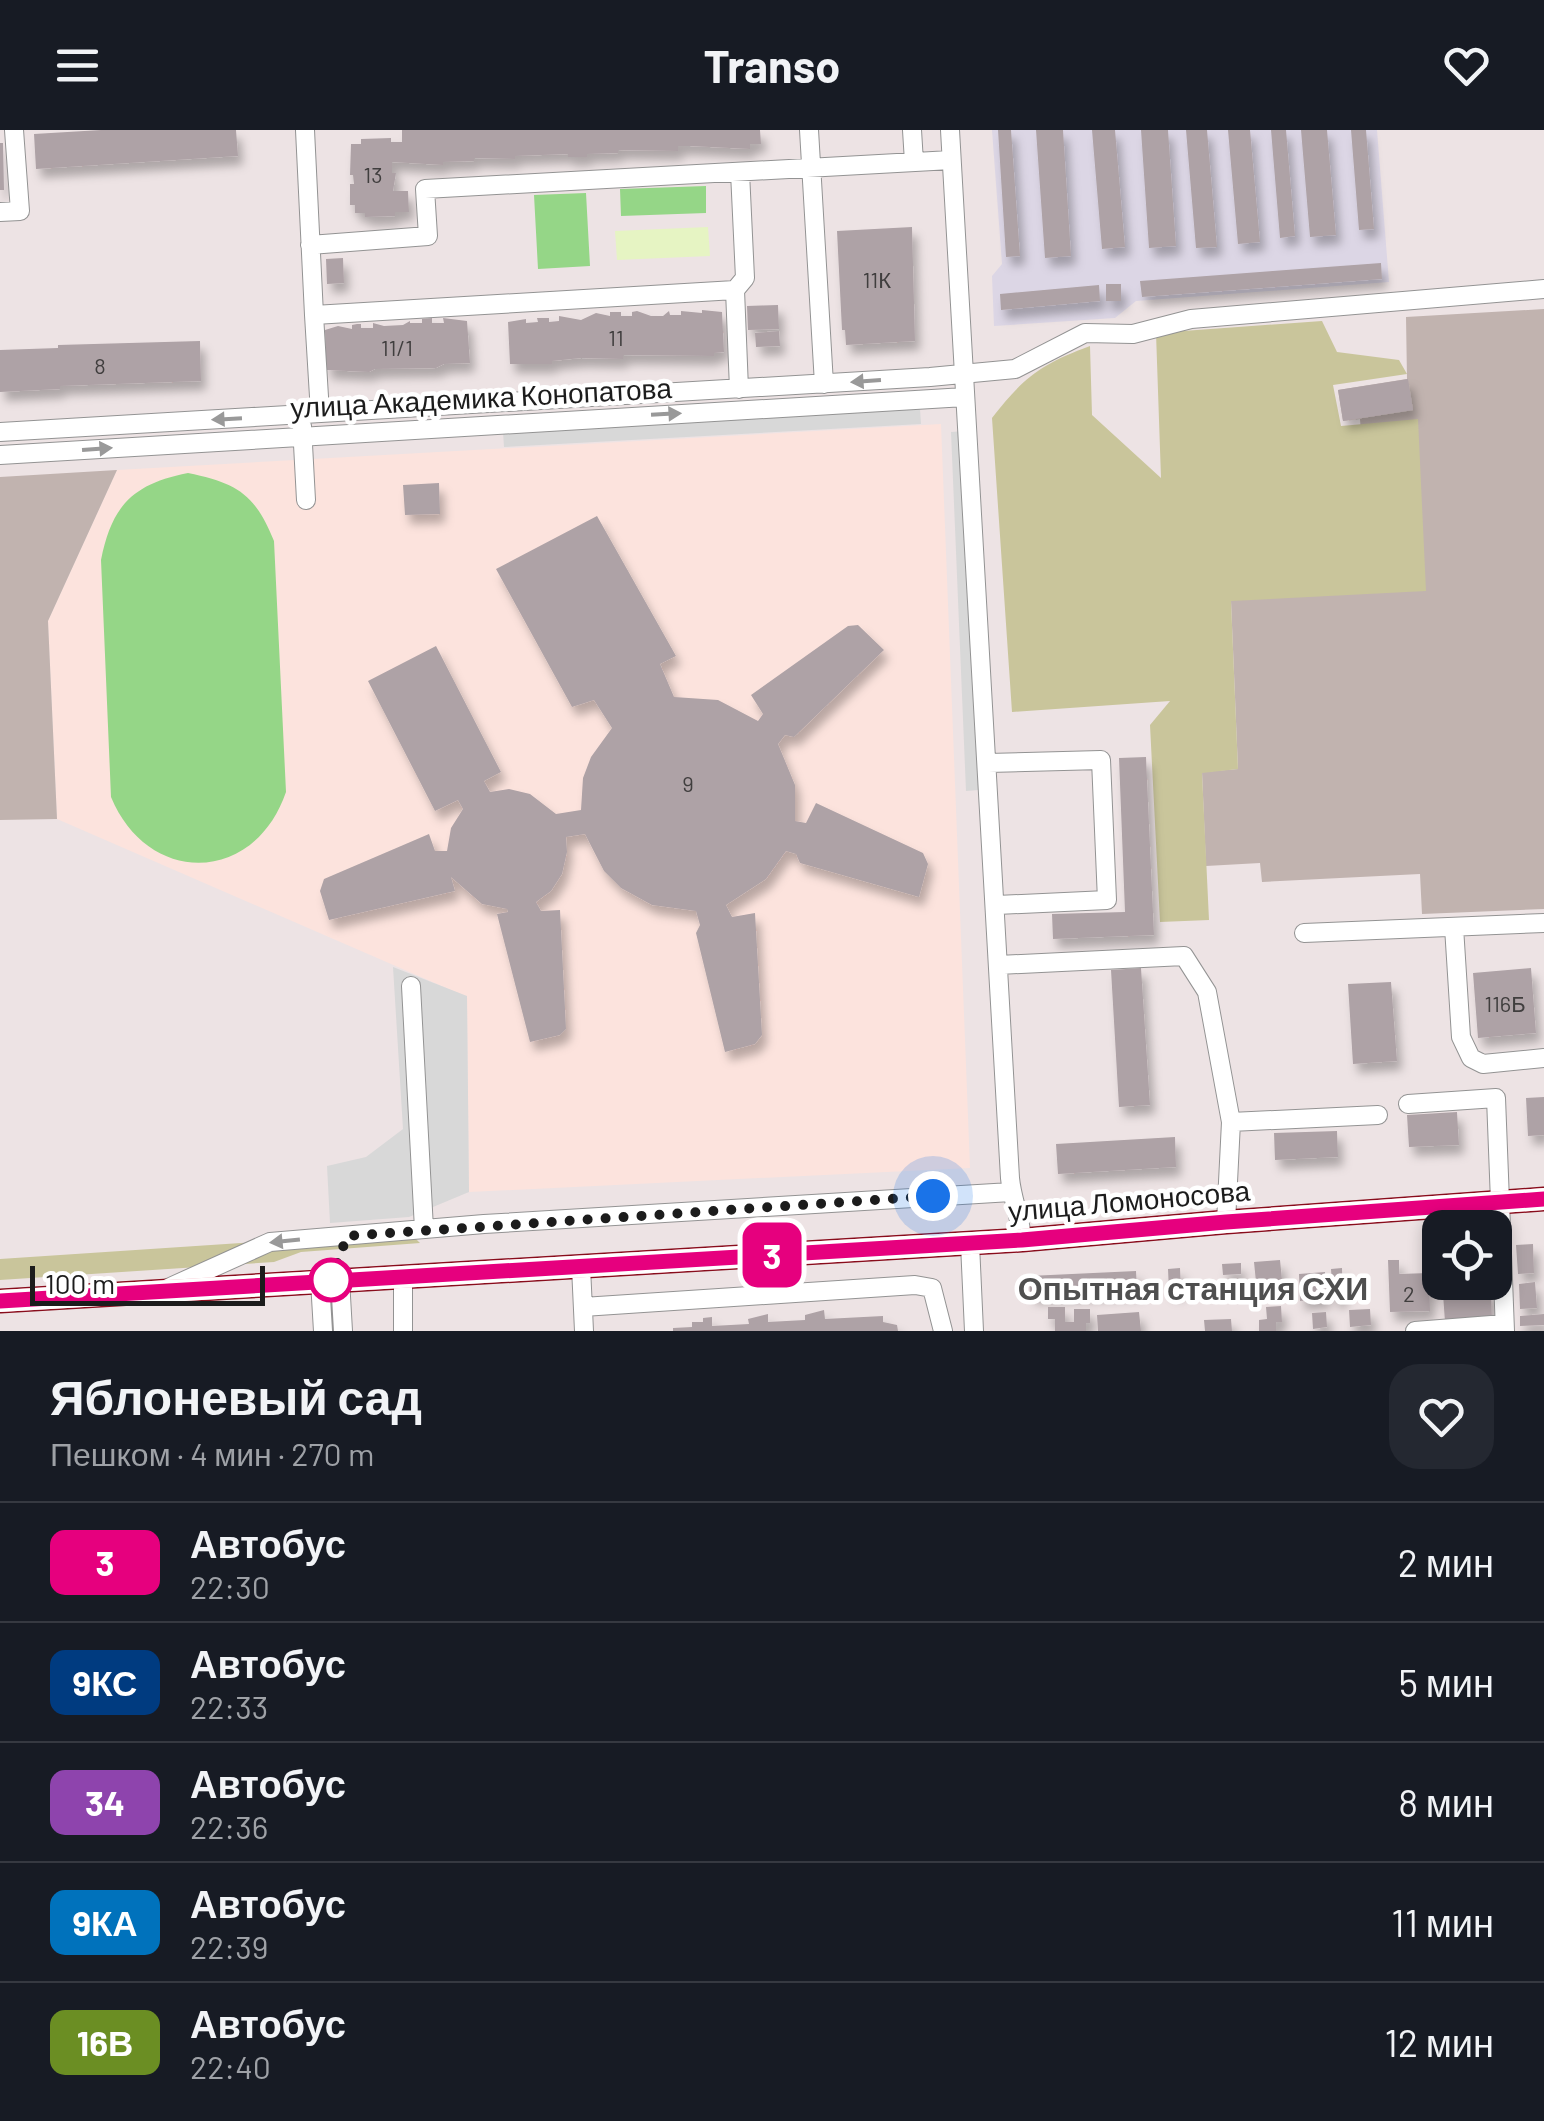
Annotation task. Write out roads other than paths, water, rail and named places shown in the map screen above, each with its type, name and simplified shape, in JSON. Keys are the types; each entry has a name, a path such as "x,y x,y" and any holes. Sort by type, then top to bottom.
{"main road":[{"name":"улица Ломоносова","path":"0,1301 970,1244 1544,1199"}],"street":[{"path":"0,212 20,210 14,130"},
{"path":"305,130 314,315 310,414 302,436 306,500"},
{"path":"809,130 824,384"},
{"path":"912,130 914,162"},
{"path":"950,130 1011,1192 1021,1216 1022,1240"},
{"path":"310,244 428,236 426,190 951,160"},
{"path":"740,172 745,278 735,290 740,389"},
{"name":"улица Академика Конопатова","path":"0,432 824,384 1015,369 1084,333 1133,334 1191,320 1544,288"},
{"path":"314,315 735,290"},
{"name":"улица Академика Конопатова","path":"0,455 965,396"},
{"path":"988,763 1101,760 1107,900 996,905"},
{"path":"1304,933 1544,924"},
{"path":"1454,927 1461,1037 1471,1058 1483,1064 1544,1058"},
{"path":"999,964 1184,956 1207,992 1231,1122 1226,1222"},
{"path":"411,986 424,1229"},
{"path":"1408,1104 1496,1098 1502,1201 1504,1328 1415,1331"},
{"path":"1231,1122 1378,1115"},
{"path":"160,1291 270,1242 1011,1192"},
{"path":"970,1244 974,1331"},
{"path":"581,1267 584,1331"},
{"path":"403,1276 403,1331"},
{"path":"323,1331 330,1280"},
{"path":"330,1280 343,1331"},
{"path":"582,1307 916,1285 932,1288 943,1331"}],"district":[{"name":"Опытная станция СХИ","path":"1193,1287"}]}
